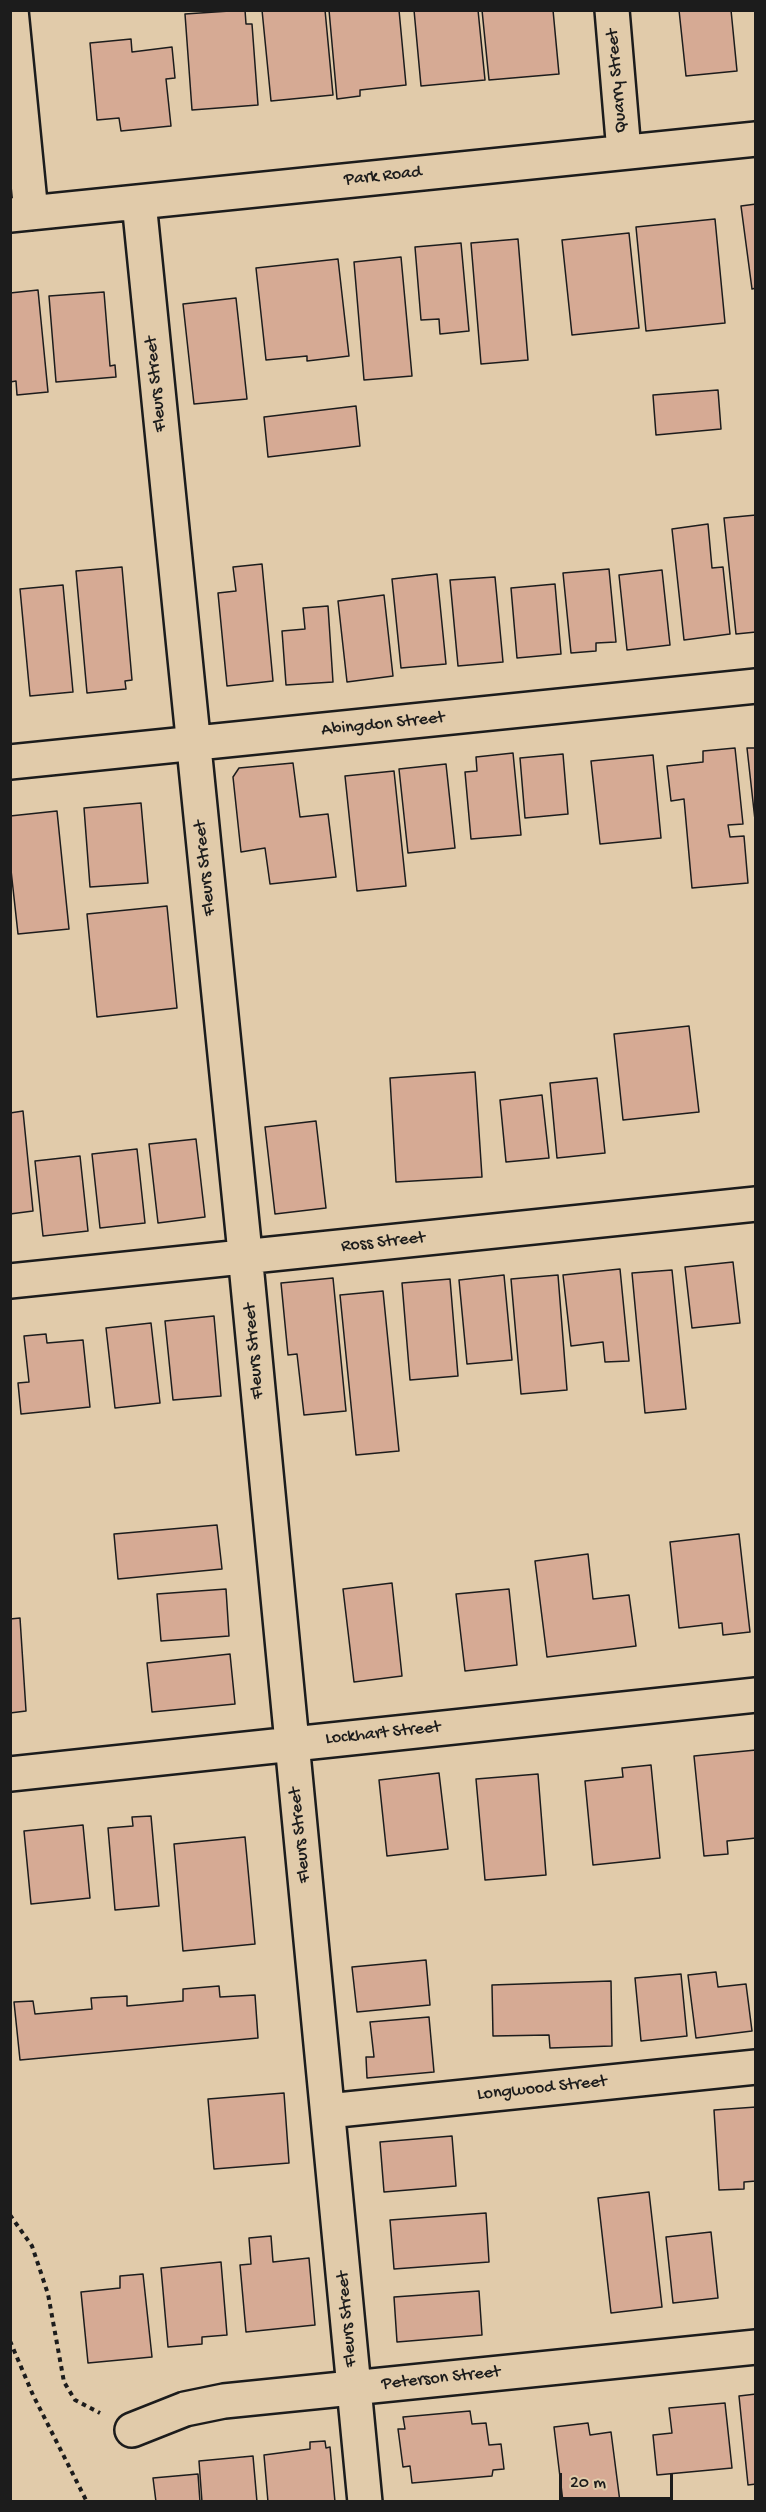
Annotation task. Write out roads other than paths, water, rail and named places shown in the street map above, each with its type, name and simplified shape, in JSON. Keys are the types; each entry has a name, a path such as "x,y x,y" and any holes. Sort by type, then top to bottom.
{"street":[{"path":"11,10 21,214"},
{"name":"Quarry Street","path":"612,10 624,152"},
{"name":"Park Road","path":"21,214 756,139"},
{"name":"Fleurs Street","path":"139,202 246,1257 365,2502"},
{"name":"Abingdon Street","path":"10,762 756,686"},
{"name":"Ross Street","path":"10,1281 756,1204"},
{"name":"Lockhart Street","path":"10,1774 756,1695"},
{"name":"Longwood Street","path":"328,2110 756,2067"},
{"name":"Peterson Street","path":"132,2430 185,2409 224,2401 756,2347"}]}
